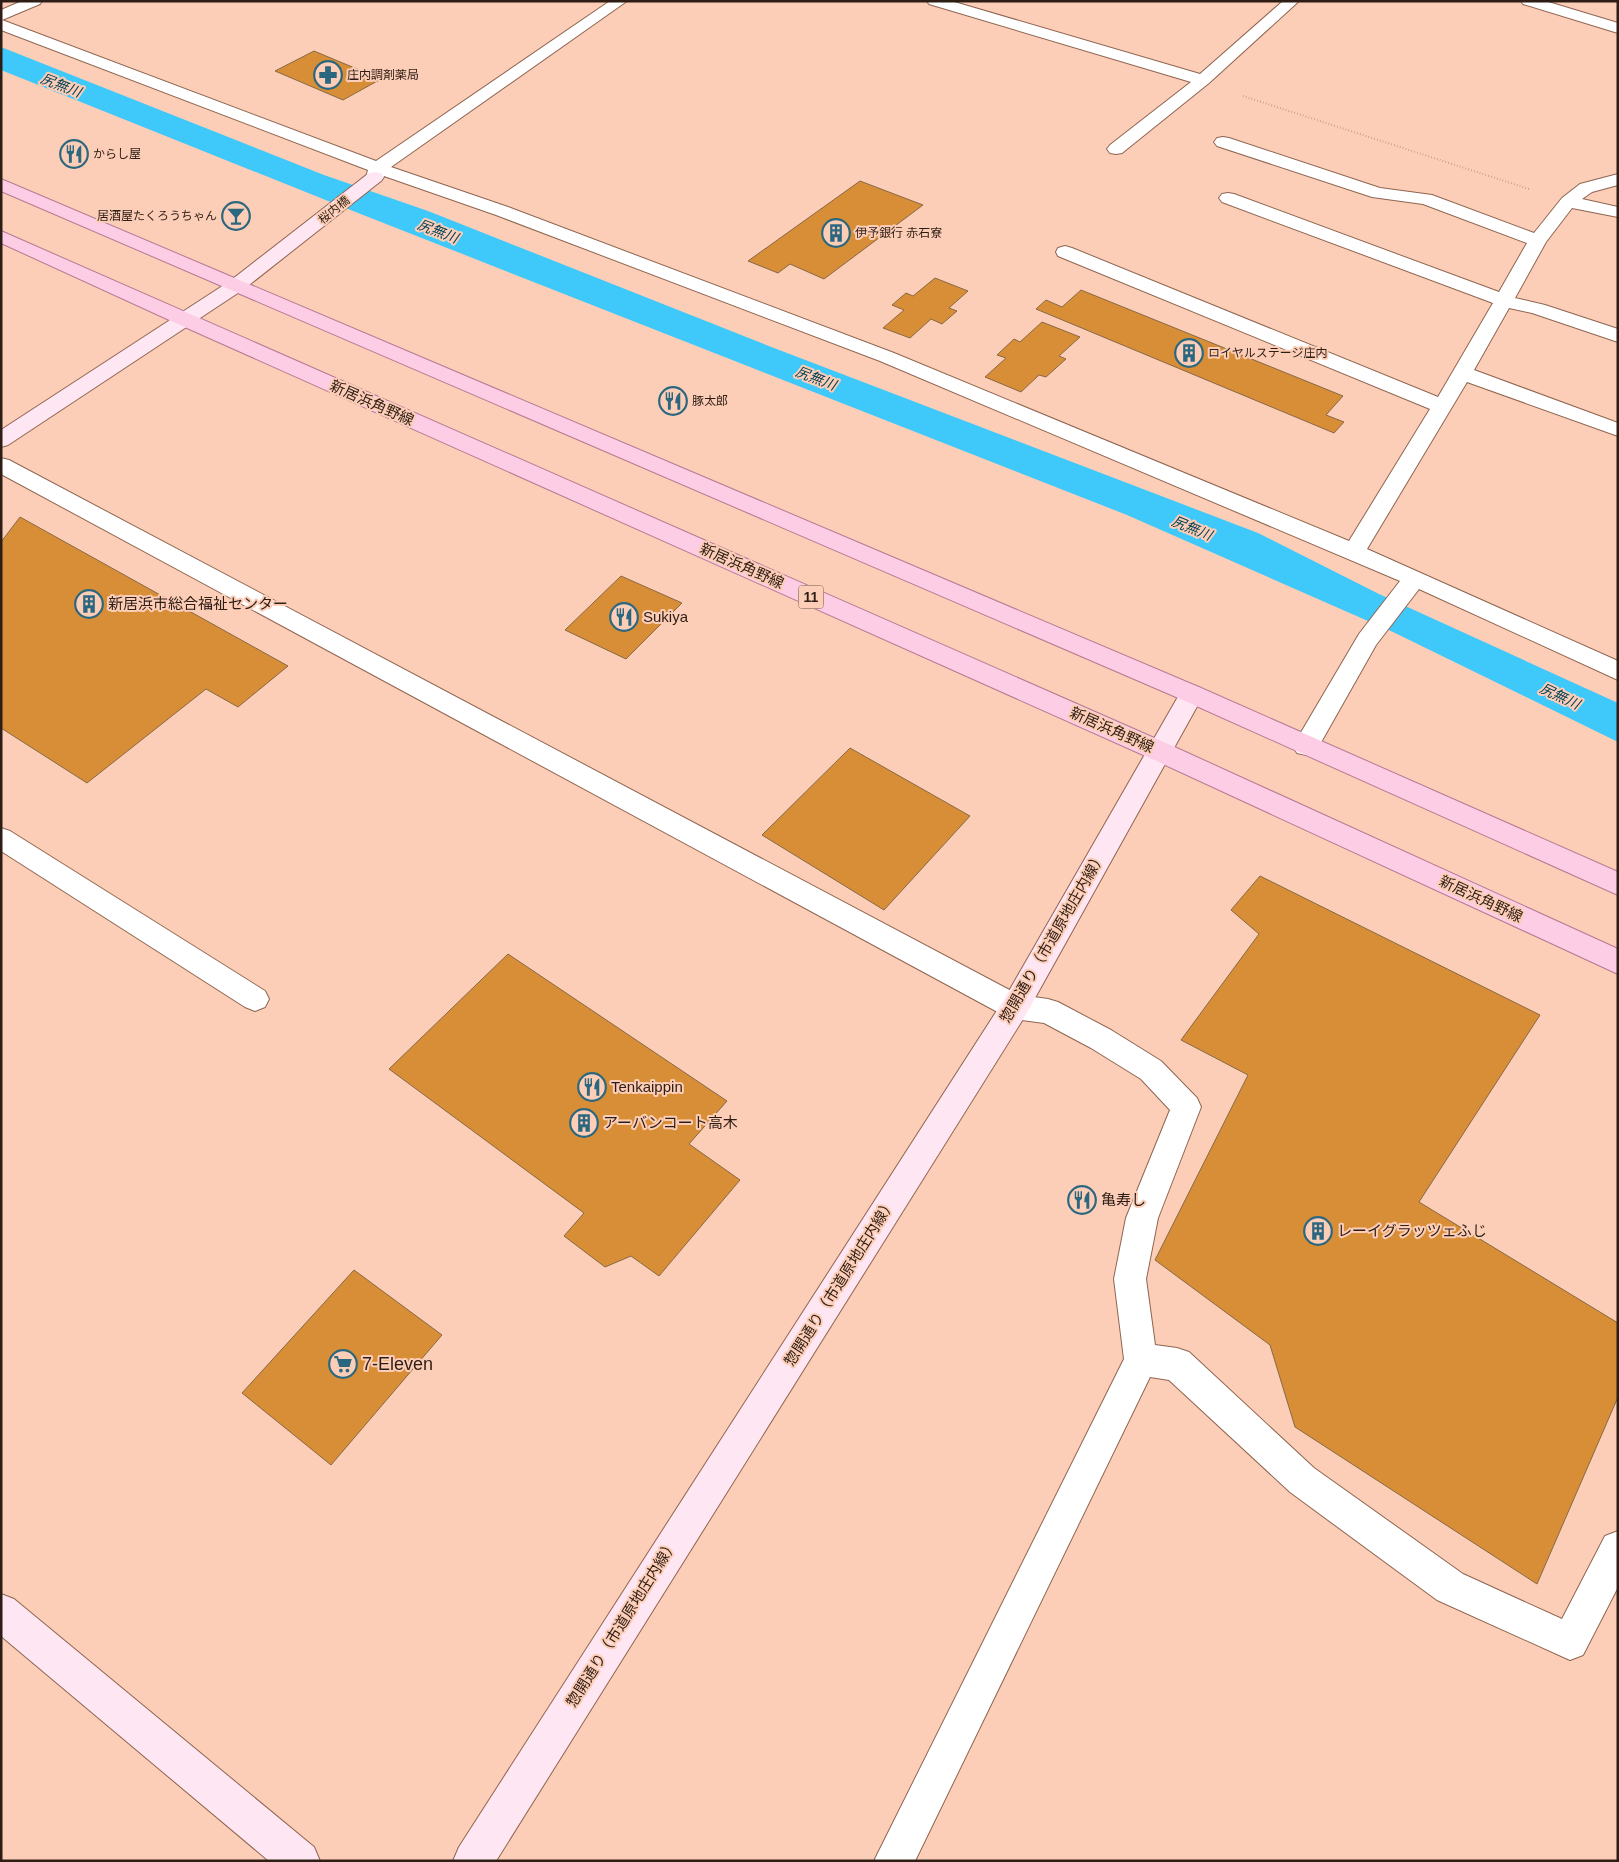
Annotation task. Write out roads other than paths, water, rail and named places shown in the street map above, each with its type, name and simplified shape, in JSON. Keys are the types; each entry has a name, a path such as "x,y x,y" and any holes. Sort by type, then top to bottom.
{"main road":[{"path":"1,184 1192,694 1618,884"},
{"name":"新居浜角野線","path":"1,236 186,320 1159,751 1618,962"}],"street":[{"path":"1,16 35,1"},
{"path":"376,172 620,1"},
{"path":"934,1 1202,81"},
{"path":"1116,149 1202,81 1292,1"},
{"path":"1528,1 1618,28"},
{"path":"1,25 376,172 502,211 887,358 1096,443 1354,552 1410,584 1618,671"},
{"path":"1223,142 1378,193 1426,198 1538,241"},
{"name":"桜内橋","path":"1,440 186,320 236,285 294,243 376,172"},
{"path":"1354,552 1443,407 1538,241 1568,202 1586,188 1618,179"},
{"path":"1228,198 1504,301 1538,309 1618,336"},
{"path":"1568,202 1618,212"},
{"path":"1065,252 1443,407"},
{"path":"1463,373 1618,430"},
{"path":"1,465 1015,1007 1048,1011 1101,1039 1151,1070 1186,1107 1142,1218 1130,1279 1141,1360 894,1861"},
{"path":"1306,746 1367,640 1410,584"},
{"name":"惣開通り（市道原地庄内線）","path":"473,1861 1015,1007 1192,694"},
{"path":"1,838 255,999"},
{"path":"1141,1360 1177,1364 1302,1480 1450,1587 1570,1642 1618,1550"},
{"path":"1,1612 300,1861"}],"water":[{"name":"尻無川","path":"1,47 324,175 428,211 774,348 1258,533 1379,594 1618,703 1618,742 1393,632 1127,515 353,211 1,70"}],"place":[{"name":"庄内調剤薬局","path":"328,75"},
{"name":"からし屋","path":"74,154"},
{"name":"居酒屋たくろうちゃん","path":"236,216"},
{"name":"伊予銀行 赤石寮","path":"836,233"},
{"name":"ロイヤルステージ庄内","path":"1189,353"},
{"name":"豚太郎","path":"673,401"},
{"name":"新居浜市総合福祉センター","path":"89,604"},
{"name":"Sukiya","path":"624,617"},
{"name":"Tenkaippin","path":"592,1087"},
{"name":"アーバンコート高木","path":"584,1123"},
{"name":"亀寿し","path":"1082,1200"},
{"name":"レーイグラッツェふじ","path":"1318,1231"},
{"name":"7-Eleven","path":"343,1364"}]}
